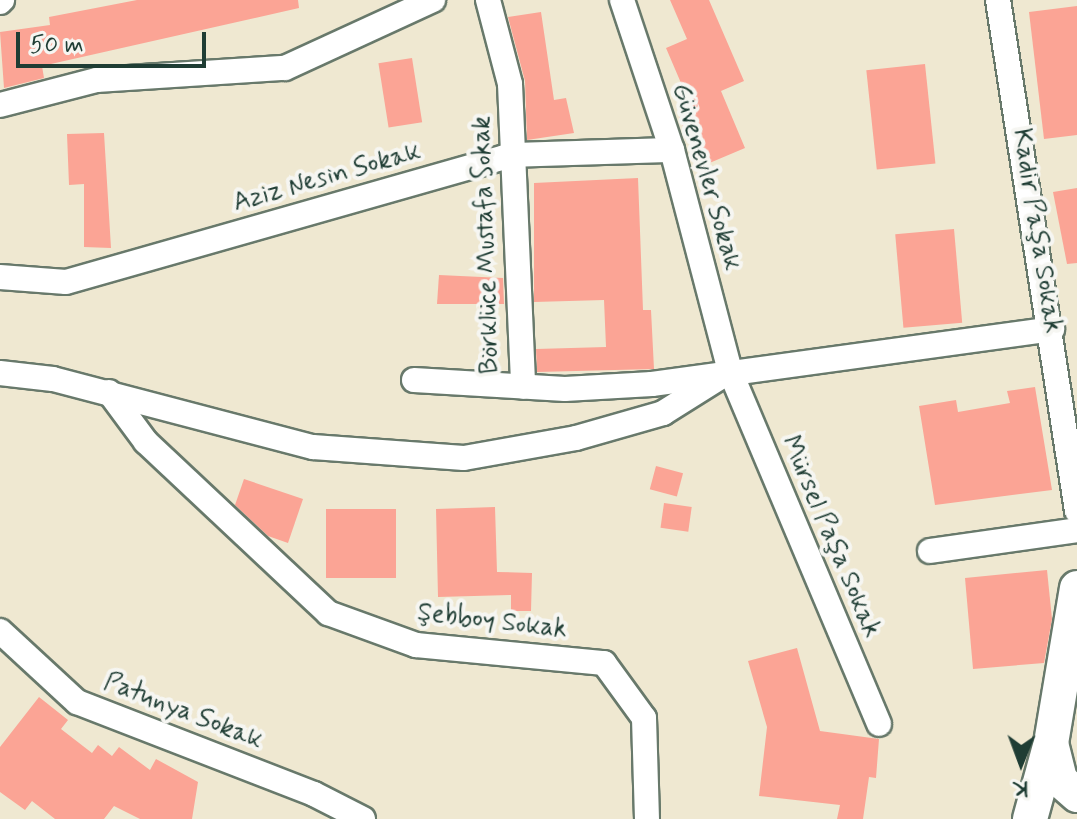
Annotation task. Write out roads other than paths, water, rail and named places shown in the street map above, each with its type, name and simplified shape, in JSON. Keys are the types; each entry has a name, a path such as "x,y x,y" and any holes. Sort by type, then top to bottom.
{"street":[{"path":"0,105 97,80 285,68 433,0"},
{"name":"Börklüce Mustafa Sokak","path":"414,380 523,387 510,84 488,0"},
{"name":"Güvenevler Sokak","path":"622,0 672,150 730,371"},
{"name":"Kadir Paşa Sokak","path":"998,0 1052,329 1077,511"},
{"name":"Aziz Nesin Sokak","path":"0,277 66,282 512,155 672,150"},
{"path":"523,387 652,384 1052,329"},
{"path":"0,373 109,392 313,447 464,458 576,438 663,413 730,371"},
{"name":"Mürsel Paşa Sokak","path":"730,371 879,724"},
{"name":"Şebboy Sokak","path":"109,392 146,442 328,613 416,645 604,663 644,718 647,819"},
{"path":"930,551 1077,530"},
{"path":"1077,588 1051,743 1060,780 1077,795"},
{"name":"Patunya Sokak","path":"0,631 77,702 300,788 363,819"},
{"path":"1030,819 1055,726 1077,701"}]}
